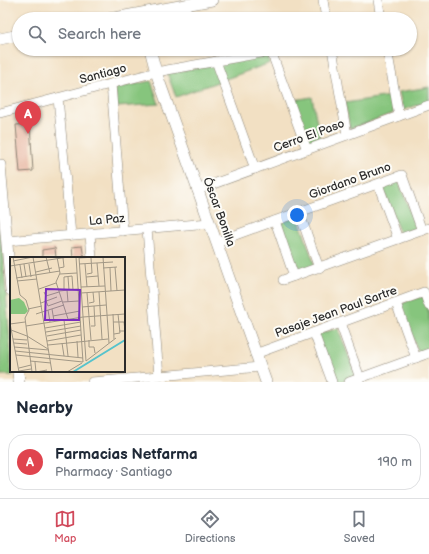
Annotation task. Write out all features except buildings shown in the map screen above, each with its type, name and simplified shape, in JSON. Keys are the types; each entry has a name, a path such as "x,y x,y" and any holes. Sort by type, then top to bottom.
{"street":[{"path":"158,12 198,1 212,0"},
{"path":"323,0 325,12"},
{"path":"378,0 380,12"},
{"path":"0,39 12,36"},
{"name":"Óscar Bonilla","path":"152,56 197,190 266,382"},
{"name":"Santiago","path":"0,113 156,72 247,56"},
{"path":"272,56 307,150"},
{"path":"333,56 347,135"},
{"path":"388,56 399,116"},
{"path":"216,61 255,168"},
{"path":"111,84 123,231"},
{"path":"58,98 71,235"},
{"name":"Cerro El Paso","path":"197,190 429,105"},
{"path":"0,165 10,278"},
{"name":"Giordano Bruno","path":"216,242 402,175 425,230"},
{"path":"378,184 398,239"},
{"path":"299,212 319,268"},
{"path":"275,221 294,276"},
{"name":"La Paz","path":"7,241 209,223"},
{"path":"147,229 159,376"},
{"path":"283,280 425,230"},
{"path":"90,234 92,257"},
{"name":"Pasaje Jean Paul Sartre","path":"256,354 424,292 429,306"},
{"path":"396,302 416,358"},
{"path":"340,323 360,378"},
{"path":"314,333 332,382"},
{"path":"349,382 429,353"},
{"path":"92,382 142,380 159,376 197,377 260,367"},
{"path":"18,372 19,382"}],"green space":[{"path":"261,56 267,56 270,63 176,97 167,73"},
{"path":"151,81 159,104 117,107 115,88"},
{"path":"429,87 429,101 403,110 399,92"},
{"path":"390,96 394,113 350,129 345,103"},
{"path":"312,97 320,139 308,144 294,100"},
{"path":"398,179 416,228 400,234 382,186"},
{"path":"294,217 299,220 314,263 313,266 299,271 281,225 281,223"},
{"path":"0,221 10,341 10,372 12,372 13,375 0,375"},
{"path":"423,296 429,313 429,350 421,353 417,350 402,307 403,303"},
{"path":"338,328 356,376 340,382 335,382 317,335"}],"place":[{"name":"Farmacias Netfarma","path":"28,134"}]}
